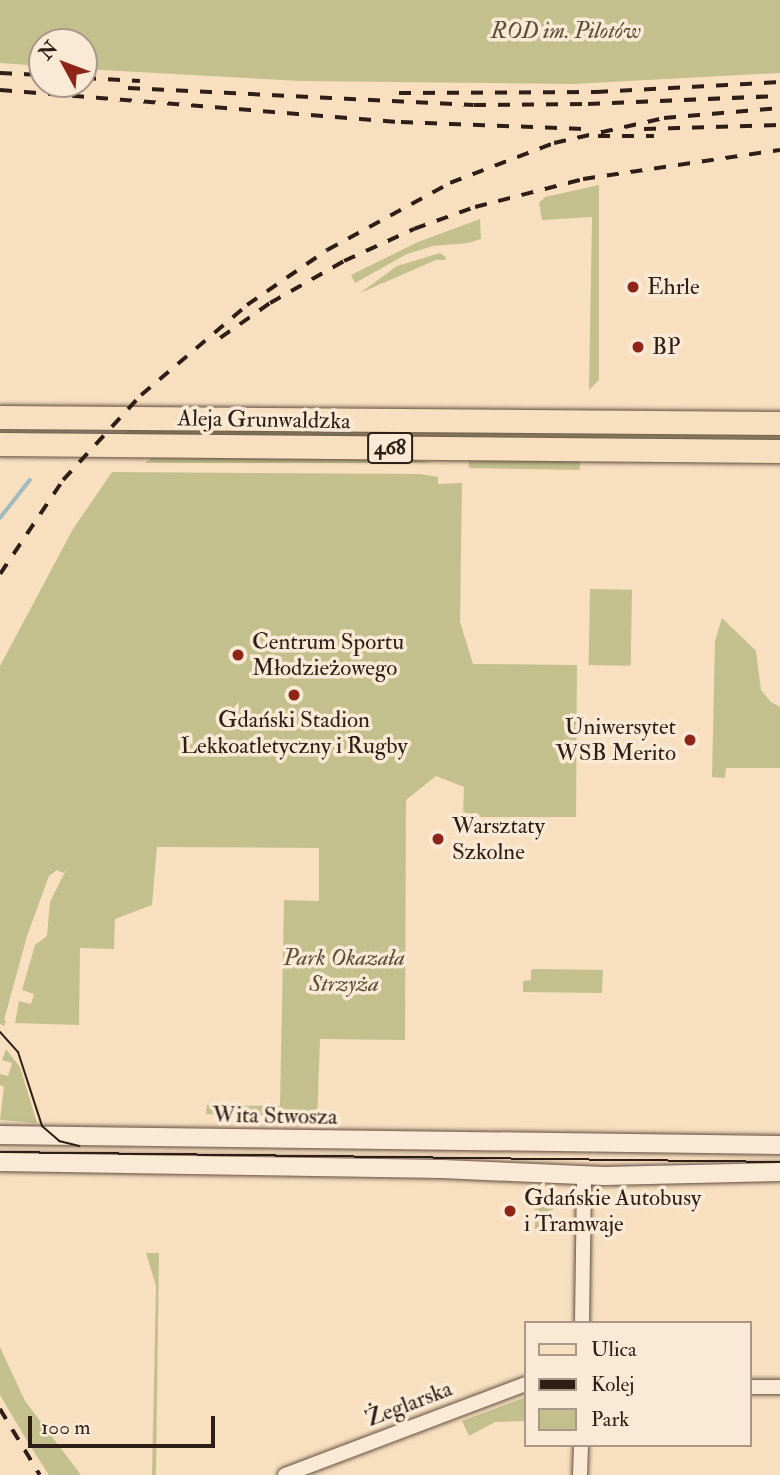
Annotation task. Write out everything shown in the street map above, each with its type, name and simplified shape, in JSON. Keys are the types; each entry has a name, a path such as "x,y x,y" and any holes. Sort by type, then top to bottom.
{"main road":[{"name":"Aleja Grunwaldzka","path":"0,417 780,423"},
{"name":"Aleja Grunwaldzka","path":"0,444 780,451"}],"street":[{"name":"Wita Stwosza","path":"0,1135 443,1143 780,1145"},
{"path":"442,1169 443,1143"},
{"path":"0,1162 442,1169 584,1175 780,1172"},
{"path":"582,1321 584,1175"},
{"name":"Żeglarska","path":"285,1475 304,1471 524,1385"},
{"path":"752,1387 780,1387"},
{"path":"580,1475 581,1447"}],"green space":[{"name":"ROD im. Pilotów","path":"0,0 780,0 780,73 572,84 301,81 98,70 98,28 28,28 28,65 0,63"},
{"path":"599,185 599,380 589,390 592,217 542,220 539,203 545,197"},
{"path":"480,219 481,239 433,246 407,254 355,283 351,275 418,242"},
{"path":"440,253 446,257 445,260 436,260 360,293 397,266"},
{"path":"130,429 780,434 780,441 123,435"},
{"path":"154,456 407,458 431,463 145,463"},
{"path":"469,458 580,460 580,470 469,468"},
{"name":"Centrum Sportu Młodzieżowego","path":"112,472 420,474 438,477 438,484 462,483 460,622 473,664 577,665 576,817 463,817 464,787 436,776 406,800 405,1040 320,1039 317,1123 280,1122 280,1116 206,1114 207,1105 280,1106 284,900 319,901 319,848 157,847 152,905 115,919 114,949 80,948 79,1025 15,1023 19,1001 31,1004 34,994 22,990 35,945 47,936 50,902 66,870 63,873 57,870 49,876 27,936 4,1020 6,1021 4,1026 0,1024 0,666 73,529"},
{"path":"590,589 632,590 631,666 589,665"},
{"path":"722,618 756,651 761,690 771,702 780,707 780,768 726,768 725,778 712,777 715,641"},
{"path":"531,970 603,970 602,993 523,992 523,981 531,980"},
{"path":"6,1049 20,1067 37,1123 0,1120 4,1087 0,1085 0,1074 8,1076 12,1063 2,1060"},
{"path":"534,1191 543,1192 553,1198 553,1228 535,1229"},
{"path":"146,1253 159,1253 156,1475 152,1475 156,1286"},
{"path":"0,1347 25,1401 81,1475 49,1475 29,1444 0,1395"},
{"path":"524,1398 524,1421 495,1422 469,1436 462,1421"}],"waterway":[{"path":"0,518 30,480"}],"tram line":[{"path":"0,1032 18,1052 42,1126 59,1141 79,1146"},
{"path":"0,1152 780,1162"}],"railway":[{"path":"0,73 28,74"},
{"path":"98,79 140,81"},
{"path":"399,93 596,92 780,82"},
{"path":"128,88 474,105 588,104 780,96"},
{"path":"0,90 401,122 584,129"},
{"path":"0,574 63,480 141,395 247,305 327,250 450,183 554,143 664,118 780,108"},
{"path":"644,129 780,125"},
{"path":"598,136 654,136"},
{"path":"220,338 270,303 344,261 414,229 475,207 583,179 780,150"},
{"path":"0,1409 40,1475"}],"place":[{"name":"Ehrle","path":"633,287"},
{"name":"BP","path":"638,347"},
{"name":"Centrum Sportu Młodzieżowego","path":"238,655"},
{"name":"Gdański Stadion Lekkoatletyczny i Rugby","path":"294,695"},
{"name":"Uniwersytet WSB Merito","path":"690,740"},
{"name":"Warsztaty Szkolne","path":"438,839"},
{"name":"Gdańskie Autobusy i Tramwaje","path":"510,1211"}],"park label":[{"name":"Park Okazała Strzyża","path":"344,971"}]}
